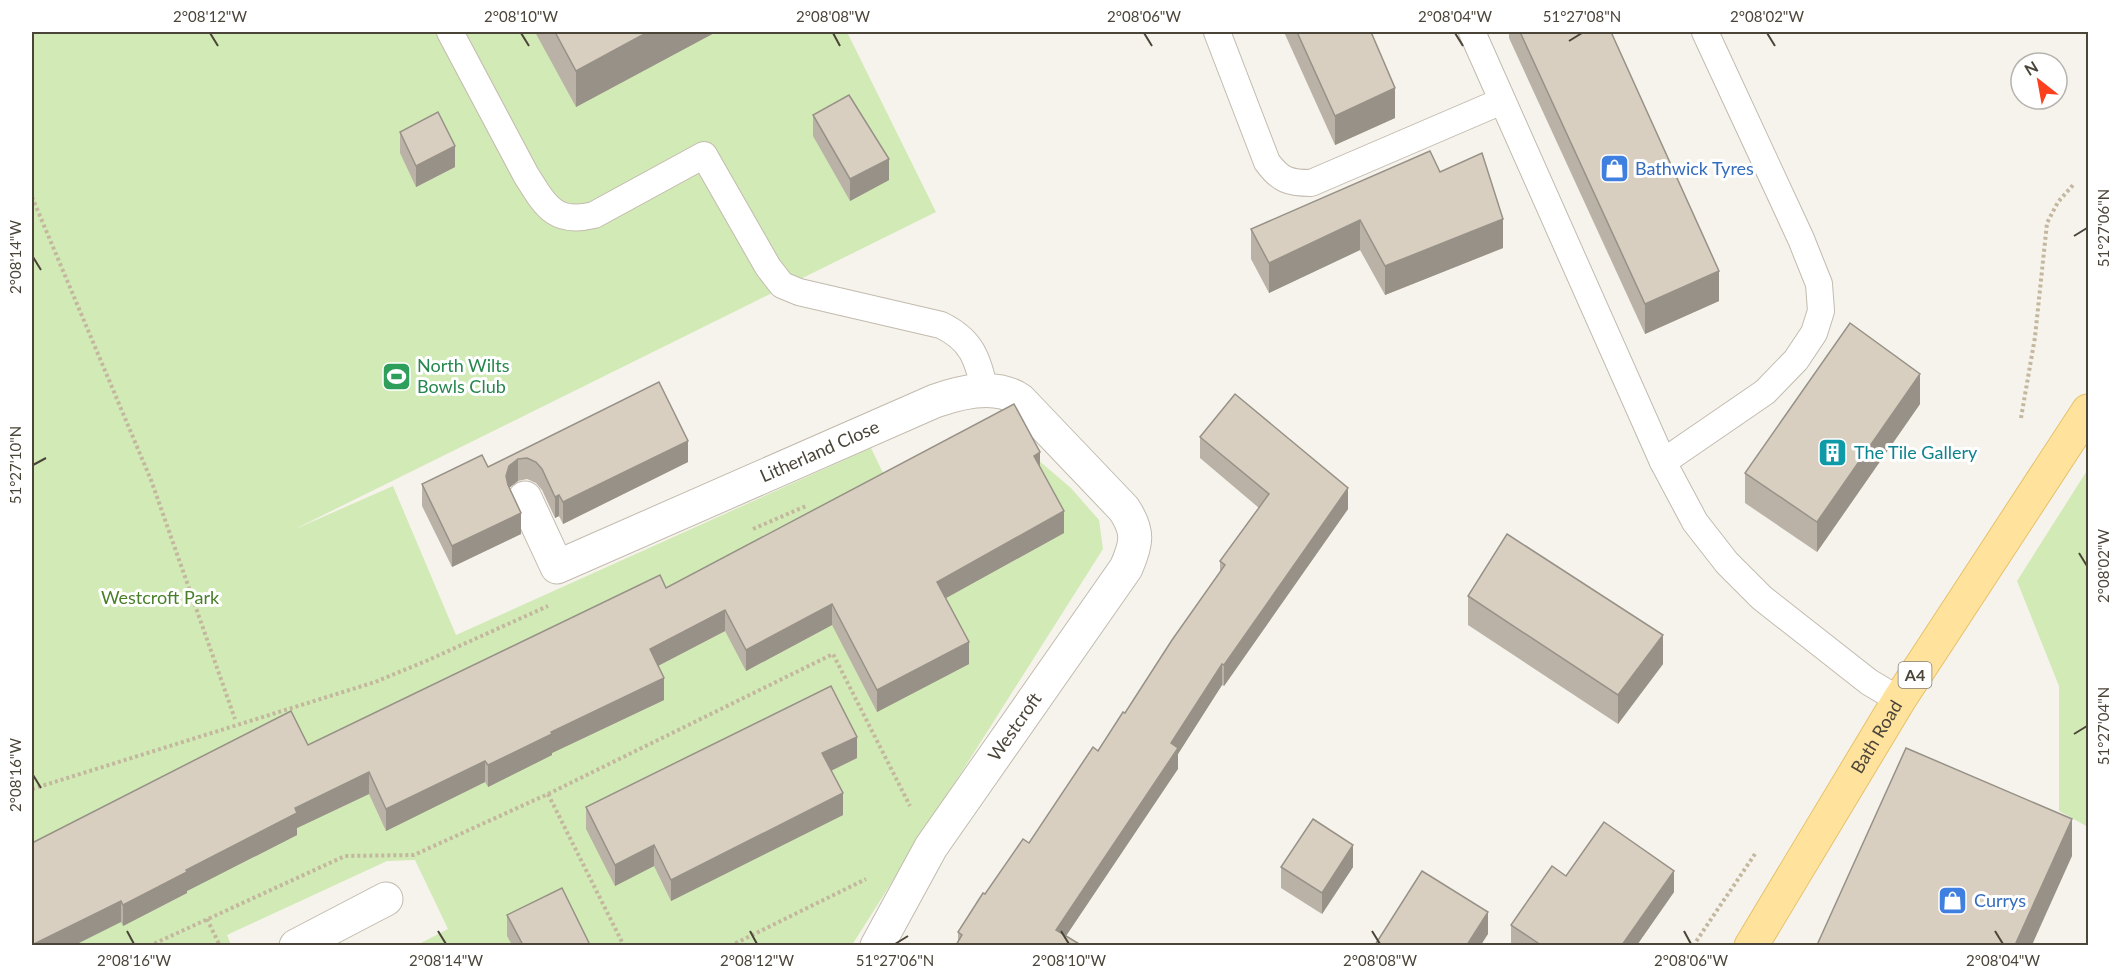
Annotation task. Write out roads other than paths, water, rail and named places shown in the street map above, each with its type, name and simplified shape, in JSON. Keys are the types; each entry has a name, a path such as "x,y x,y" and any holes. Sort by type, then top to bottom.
{"main road":[{"name":"Bath Road","path":"1751,945 1899,699 2088,411"}],"street":[{"name":"Litherland Close","path":"525,498 557,567 935,401 985,390 1008,393 1020,400 1124,508"},
{"name":"Westcroft","path":"876,945 931,847 1126,568 1136,543 1134,525 1124,508"},
{"path":"296,945 386,899"}],"lane":[{"path":"450,32 526,175 554,212 565,218 579,219 594,215 704,154 768,267 782,285 800,292 941,325 953,331 974,353 985,390"},
{"path":"1217,32 1268,162 1283,179 1295,183 1311,183 1503,101"},
{"path":"1472,32 1663,462 1695,522 1727,563 1762,598 1869,682 1899,699"},
{"path":"1663,462 1765,392 1796,360 1814,333 1821,311 1819,284 1801,239 1706,32"}],"place":[{"name":"Bathwick Tyres","path":"1614,169"},
{"name":"North Wilts Bowls Club","path":"396,376"},
{"name":"The Tile Gallery","path":"1833,453"},
{"name":"Currys","path":"1953,901"}],"park label":[{"name":"Westcroft Park","path":"160,598"}]}
